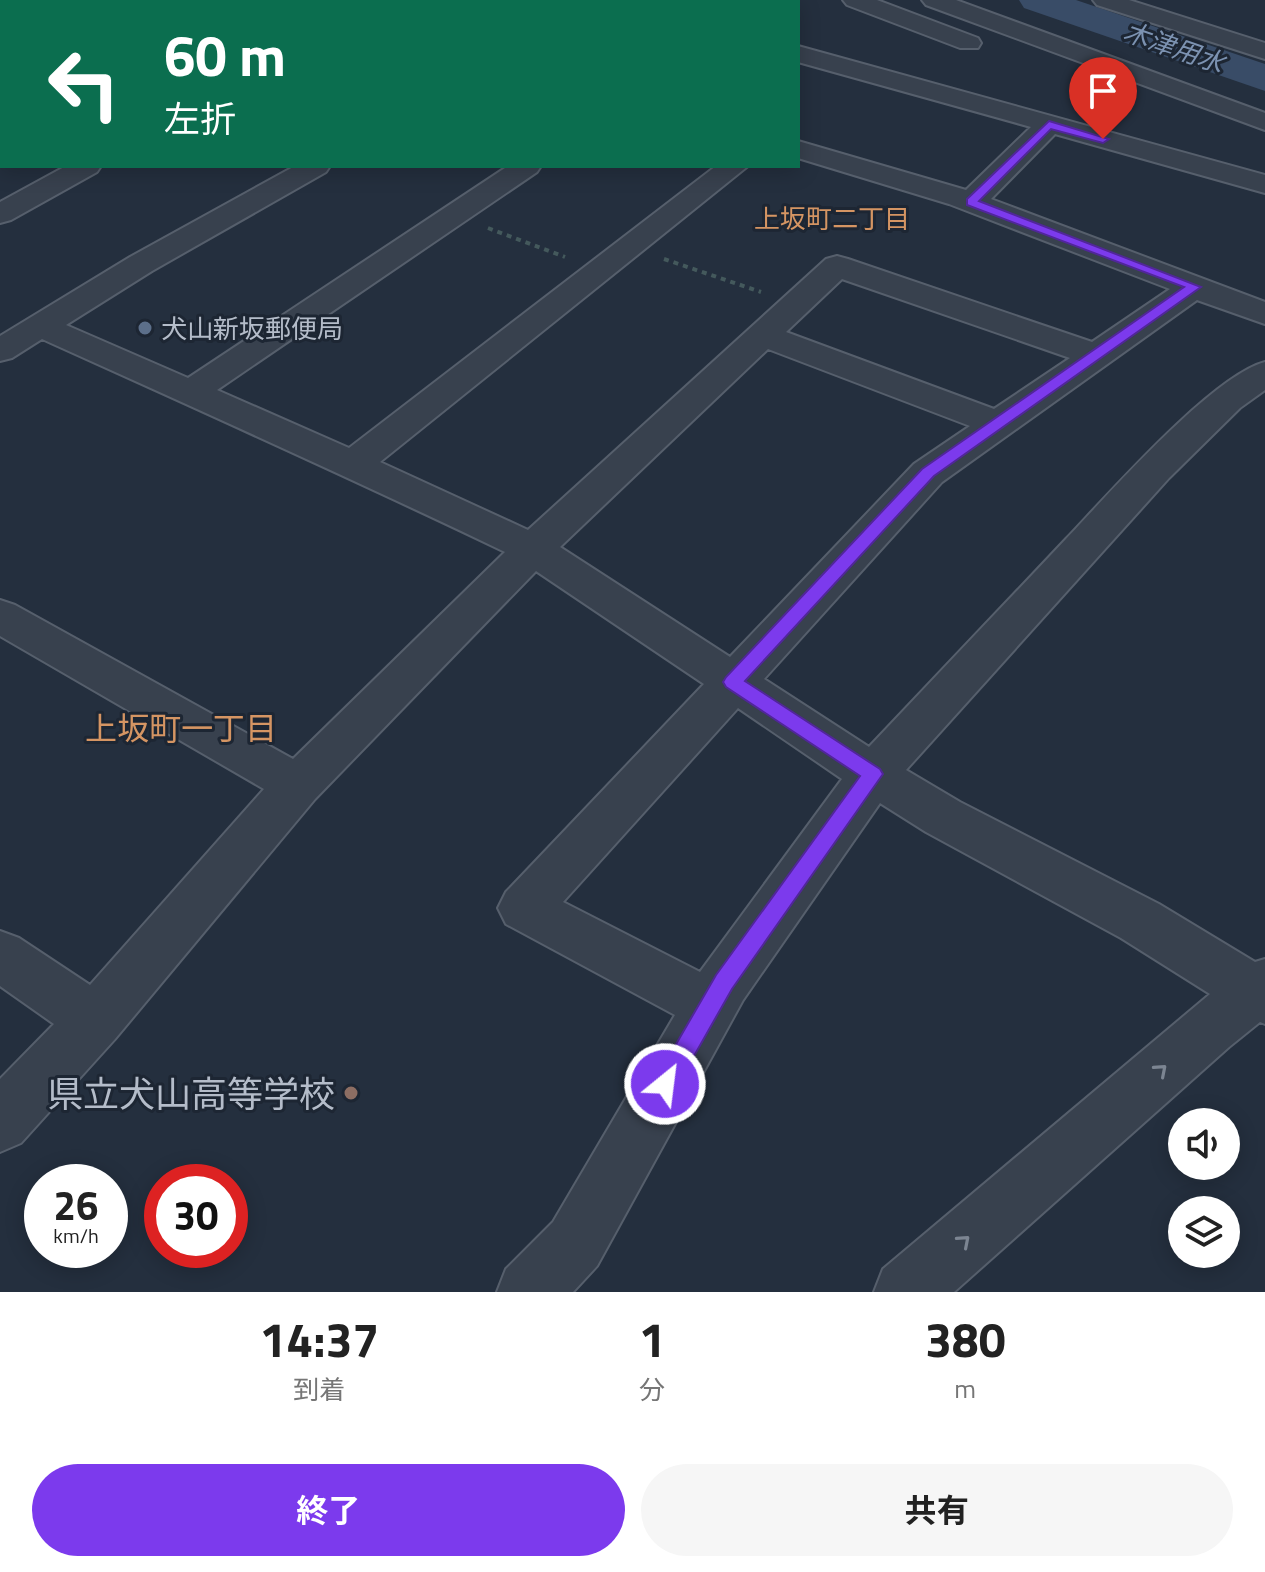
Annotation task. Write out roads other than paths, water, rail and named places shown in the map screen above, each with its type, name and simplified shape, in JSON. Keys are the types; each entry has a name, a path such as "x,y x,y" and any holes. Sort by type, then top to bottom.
{"street":[{"path":"855,0 996,54"},
{"path":"934,0 1265,122"},
{"path":"997,0 1111,40 1124,51 1172,62"},
{"path":"1105,0 1265,51"},
{"path":"800,55 1265,184"},
{"path":"1152,104 1179,92"},
{"path":"971,202 1049,125"},
{"path":"800,150 971,202 1265,314"},
{"path":"0,214 83,168"},
{"path":"0,351 38,325 313,168"},
{"path":"188,394 454,216 515,168"},
{"path":"353,464 731,168"},
{"path":"0,177 36,194"},
{"path":"0,1122 95,1020 298,785 533,549 837,266 1096,355"},
{"path":"710,1005 524,908 928,473 1194,287"},
{"path":"38,325 188,394 353,464 533,549 732,682 943,817 1140,921 1262,991 906,1292"},
{"path":"762,335 996,423"},
{"path":"529,1292 575,1244 710,1005 873,774 1155,469 1227,400 1265,373"},
{"path":"0,616 298,785"},
{"path":"0,955 95,1020"}],"waterway":[{"name":"木津用水","path":"1038,0 1265,78"}],"place":[{"name":"犬山新坂郵便局","path":"145,328"},
{"name":"県立犬山高等学校","path":"351,1093"}],"district":[{"name":"上坂町二丁目","path":"832,218"},
{"name":"上坂町一丁目","path":"181,728"}]}
